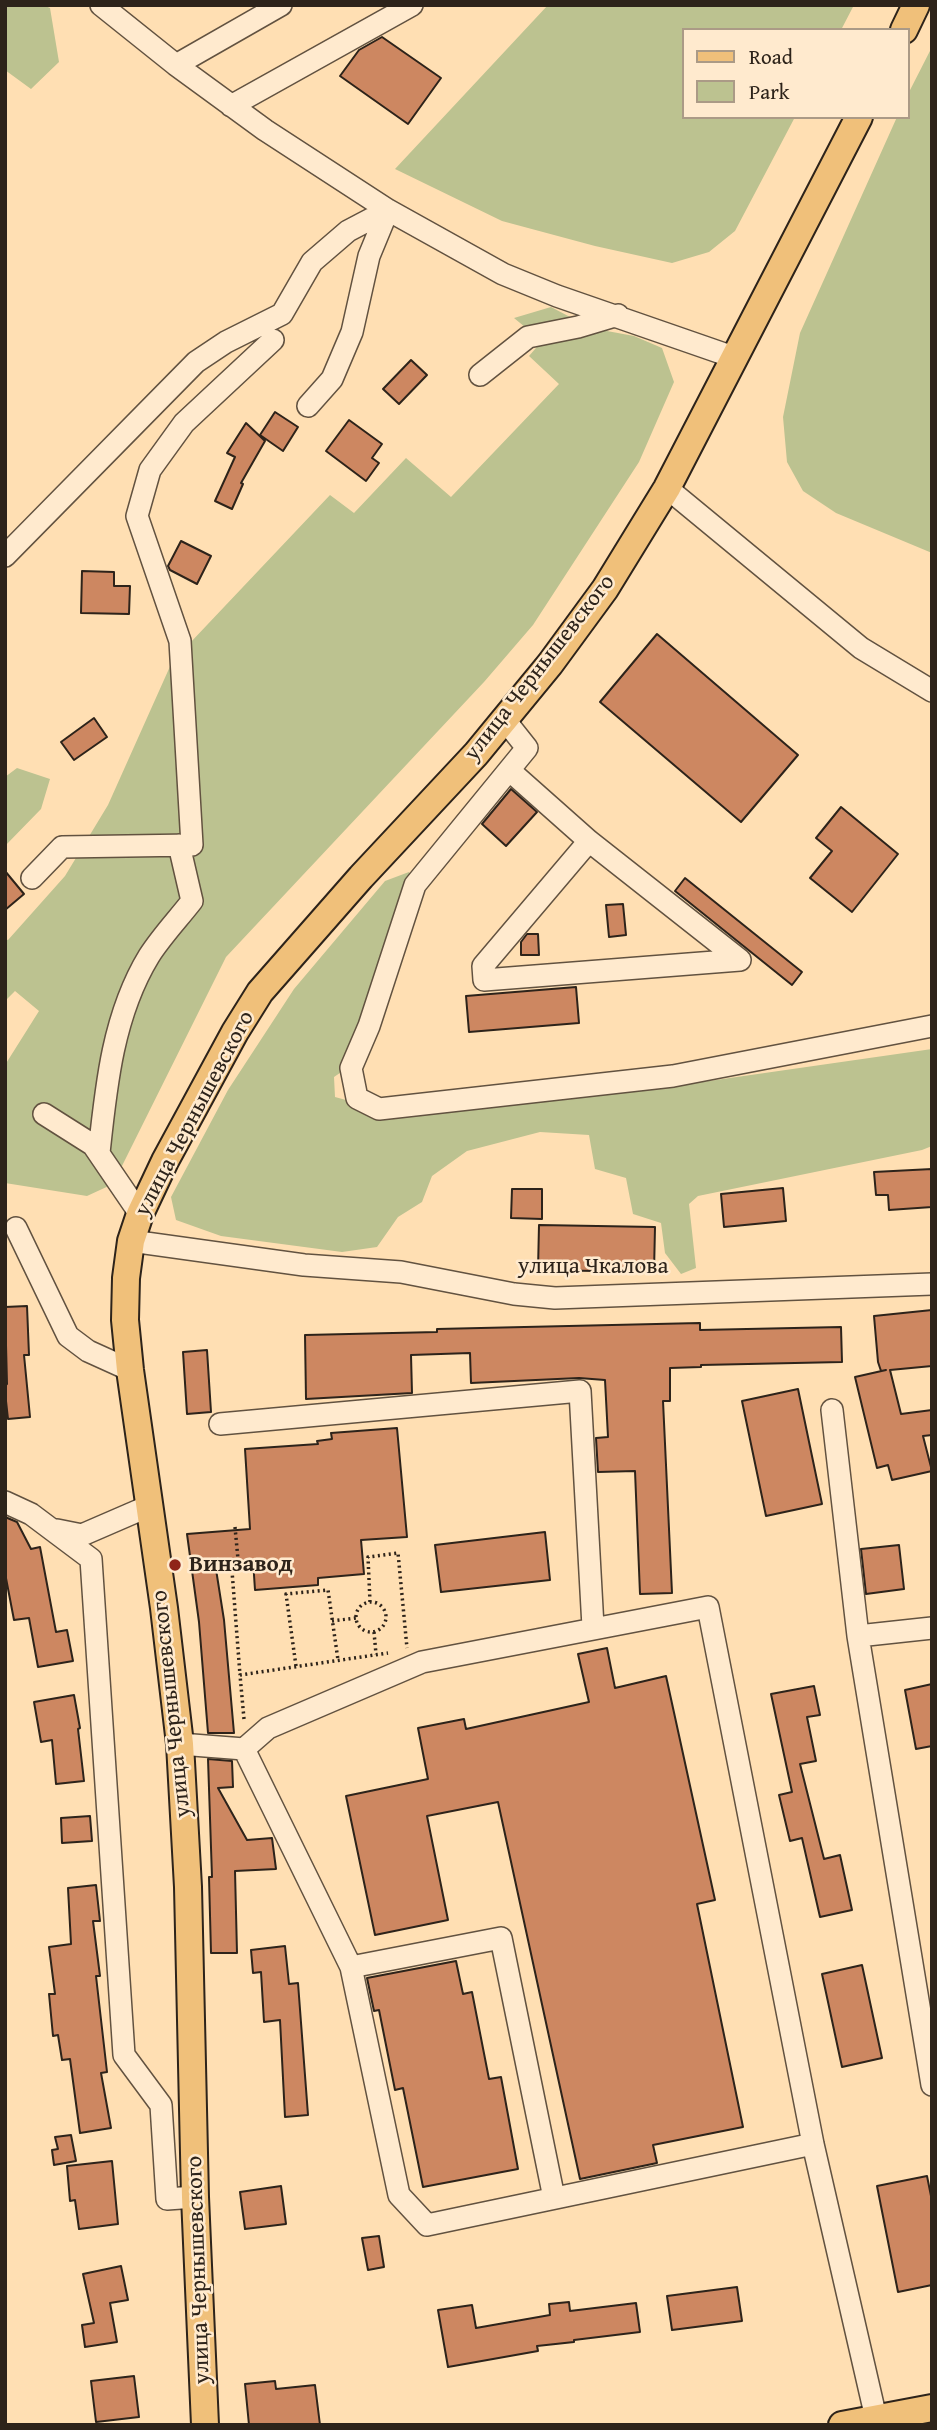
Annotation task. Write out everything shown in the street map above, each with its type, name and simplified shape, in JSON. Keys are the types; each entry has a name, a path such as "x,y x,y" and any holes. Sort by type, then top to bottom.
{"main road":[{"path":"905,28 916,5"},
{"name":"улица Чернышевского","path":"205,2425 195,2197 188,1888 180,1744 125,1320 126,1278 131,1241 140,1214 235,1032 260,992 476,754 550,664 605,589 667,488 858,119"},
{"path":"842,2425 932,2408"}],"street":[{"path":"101,5 231,106 388,210 503,274 557,296 733,356"},
{"path":"176,65 281,5"},
{"path":"231,106 412,5"},
{"path":"309,406 332,379 352,332 369,256 388,210"},
{"path":"5,556 196,362 226,342 282,314 312,262 348,231 388,210"},
{"path":"480,375 528,337 578,327 618,315"},
{"path":"32,878 62,847 192,845 180,641 137,516 150,470 184,423 273,340"},
{"path":"667,488 861,648 932,691"},
{"path":"504,719 527,748 415,885 369,1026 351,1068 357,1098 379,1109 673,1076 932,1026"},
{"path":"509,770 589,841 740,960 484,980 483,966 589,841"},
{"path":"99,1153 107,1079 128,998 149,956 192,901 179,845"},
{"path":"44,1114 93,1145 140,1214"},
{"path":"16,1228 68,1336 88,1351 130,1370"},
{"name":"улица Чкалова","path":"131,1241 304,1265 401,1272 514,1294 555,1298 932,1284"},
{"path":"220,1424 580,1391 593,1627"},
{"path":"832,1410 858,1636 932,2085"},
{"path":"5,1502 31,1514 91,1559 124,2055 161,2105 167,2199 195,2197"},
{"path":"51,1529 82,1535 149,1506"},
{"path":"180,1744 244,1749 268,1728 422,1662 708,1606 813,2144 876,2418"},
{"path":"858,1636 932,1628"},
{"path":"244,1749 351,1967 399,2195 427,2225 813,2144"},
{"path":"351,1967 501,1938 554,2198"}],"path":[{"path":"235,1527 239,1570 232,1571 244,1719"},
{"path":"240,1675 407,1650 397,1553 368,1558 370,1602"},
{"path":"296,1666 286,1594 328,1590 338,1660"},
{"path":"370,1602 378,1604 385,1614 382,1626 373,1632 361,1628 356,1618 360,1607 370,1602"},
{"path":"332,1621 356,1618"},
{"path":"373,1632 376,1654"}],"green space":[{"path":"5,5 43,5 50,8 59,62 31,89 5,70"},
{"path":"548,5 854,5 842,28 682,28 682,119 794,119 735,231 709,252 672,263 595,246 502,221 395,169"},
{"path":"932,47 932,553 836,513 803,491 787,462 783,417 800,333 896,119 909,119 909,92"},
{"path":"551,307 607,331 634,336 662,348 674,382 639,462 533,625 484,682 226,957 113,1184 87,1196 5,1183 5,1065 39,1011 15,991 5,1001 5,939 8,940 65,876 108,805 172,662 330,495 354,513 406,458 451,497 559,384 529,356 542,341 514,318"},
{"path":"17,768 50,779 41,809 5,846 5,777"},
{"path":"409,872 415,885 353,1064 334,1077 335,1097 379,1109 688,1084 932,1049 932,1146 698,1196 689,1204 696,1268 681,1274 665,1253 661,1223 633,1214 626,1178 595,1169 589,1135 540,1132 467,1151 432,1176 422,1202 398,1217 377,1247 342,1252 221,1236 176,1220 171,1197 228,1090 294,989 385,881"}],"building":[{"path":"382,37 441,78 408,124 340,76 359,50"},
{"path":"411,360 427,375 399,404 383,389"},
{"path":"275,412 298,427 283,451 260,435"},
{"path":"349,420 382,444 372,458 379,463 366,481 326,451"},
{"path":"246,423 265,441 241,483 243,484 232,509 215,501 235,457 227,453"},
{"path":"181,541 211,556 197,584 170,570 168,566"},
{"path":"82,571 114,572 114,586 130,586 129,614 81,613"},
{"path":"657,634 798,755 741,822 600,702"},
{"path":"94,718 107,737 74,760 61,742"},
{"path":"511,789 537,812 506,846 482,824"},
{"path":"841,807 898,854 852,912 810,878 832,851 816,838"},
{"path":"5,871 24,894 5,910"},
{"path":"685,878 802,972 792,985 675,891"},
{"path":"623,904 626,935 609,937 606,905"},
{"path":"527,934 538,934 539,955 521,955 521,942"},
{"path":"576,987 579,1023 469,1032 466,996"},
{"path":"932,1169 932,1207 889,1210 888,1195 876,1195 874,1172"},
{"path":"783,1188 786,1221 724,1227 721,1194"},
{"path":"512,1189 542,1189 542,1219 511,1218"},
{"path":"539,1225 655,1227 654,1272 538,1270"},
{"path":"27,1306 29,1355 24,1355 30,1417 8,1419 5,1392 5,1307"},
{"path":"932,1310 932,1366 890,1370 901,1414 932,1410 932,1435 923,1436 932,1471 892,1480 888,1465 877,1468 855,1377 886,1370 881,1371 878,1362 874,1316"},
{"path":"700,1323 700,1330 841,1327 842,1362 670,1368 670,1401 663,1401 672,1593 640,1594 635,1471 598,1472 596,1438 608,1437 605,1380 579,1378 471,1383 470,1353 411,1355 412,1393 306,1399 305,1335"},
{"path":"207,1350 211,1412 187,1414 183,1352"},
{"path":"798,1389 822,1504 766,1516 742,1401"},
{"path":"397,1428 407,1537 361,1540 364,1574 318,1578 318,1585 255,1590 253,1560 215,1563 224,1620 234,1733 208,1733 199,1622 187,1534 250,1529 245,1449 318,1444 317,1441 332,1439 331,1433"},
{"path":"5,1517 17,1522 31,1549 40,1547 56,1632 67,1630 73,1661 38,1667 29,1618 14,1620 5,1573"},
{"path":"545,1532 550,1580 441,1592 435,1545"},
{"path":"899,1545 904,1589 866,1594 861,1549"},
{"path":"607,1648 615,1688 666,1676 715,1900 697,1904 743,2127 653,2145 657,2163 580,2179 498,1802 427,1816 448,1920 375,1935 346,1796 428,1779 418,1728 464,1719 466,1729 589,1702 578,1654"},
{"path":"932,1684 932,1746 916,1749 905,1690"},
{"path":"814,1686 820,1715 807,1717 816,1761 800,1764 824,1859 840,1855 852,1910 820,1917 802,1838 790,1841 779,1795 792,1792 771,1694"},
{"path":"74,1695 80,1728 84,1781 56,1784 52,1740 41,1742 34,1702"},
{"path":"208,1759 232,1761 233,1787 218,1788 247,1840 272,1838 276,1869 235,1871 237,1953 211,1953 209,1877 212,1877"},
{"path":"90,1816 92,1841 62,1843 61,1818"},
{"path":"96,1885 100,1921 93,1921 100,1976 96,1976 107,2072 101,2073 111,2128 80,2133 70,2059 62,2060 58,2035 53,2036 49,1994 55,1994 49,1947 71,1944 68,1888"},
{"path":"285,1946 289,1984 298,1983 308,2115 285,2117 280,2020 264,2022 261,1972 253,1973 251,1950"},
{"path":"456,1961 463,1994 472,1992 489,2079 501,2077 518,2169 423,2187 403,2088 395,2090 379,2010 374,2011 367,1978"},
{"path":"862,1965 882,2058 842,2067 822,1974"},
{"path":"71,2135 76,2161 54,2165 52,2150 58,2149 55,2137"},
{"path":"112,2161 118,2224 79,2229 75,2200 70,2201 67,2166"},
{"path":"927,2176 932,2201 932,2285 898,2292 877,2186"},
{"path":"281,2186 286,2224 245,2229 240,2192"},
{"path":"379,2236 384,2267 368,2270 362,2238"},
{"path":"121,2266 128,2300 110,2303 117,2342 85,2347 82,2325 94,2323 83,2274"},
{"path":"737,2287 742,2321 672,2330 667,2296"},
{"path":"569,2302 570,2311 636,2303 640,2332 537,2346 538,2351 448,2367 438,2310 472,2305 476,2328 550,2315 549,2304"},
{"path":"134,2376 139,2417 96,2422 91,2381"},
{"path":"275,2381 276,2389 315,2385 320,2425 249,2425 245,2384"}],"place":[{"name":"Винзавод","path":"175,1565"}]}
